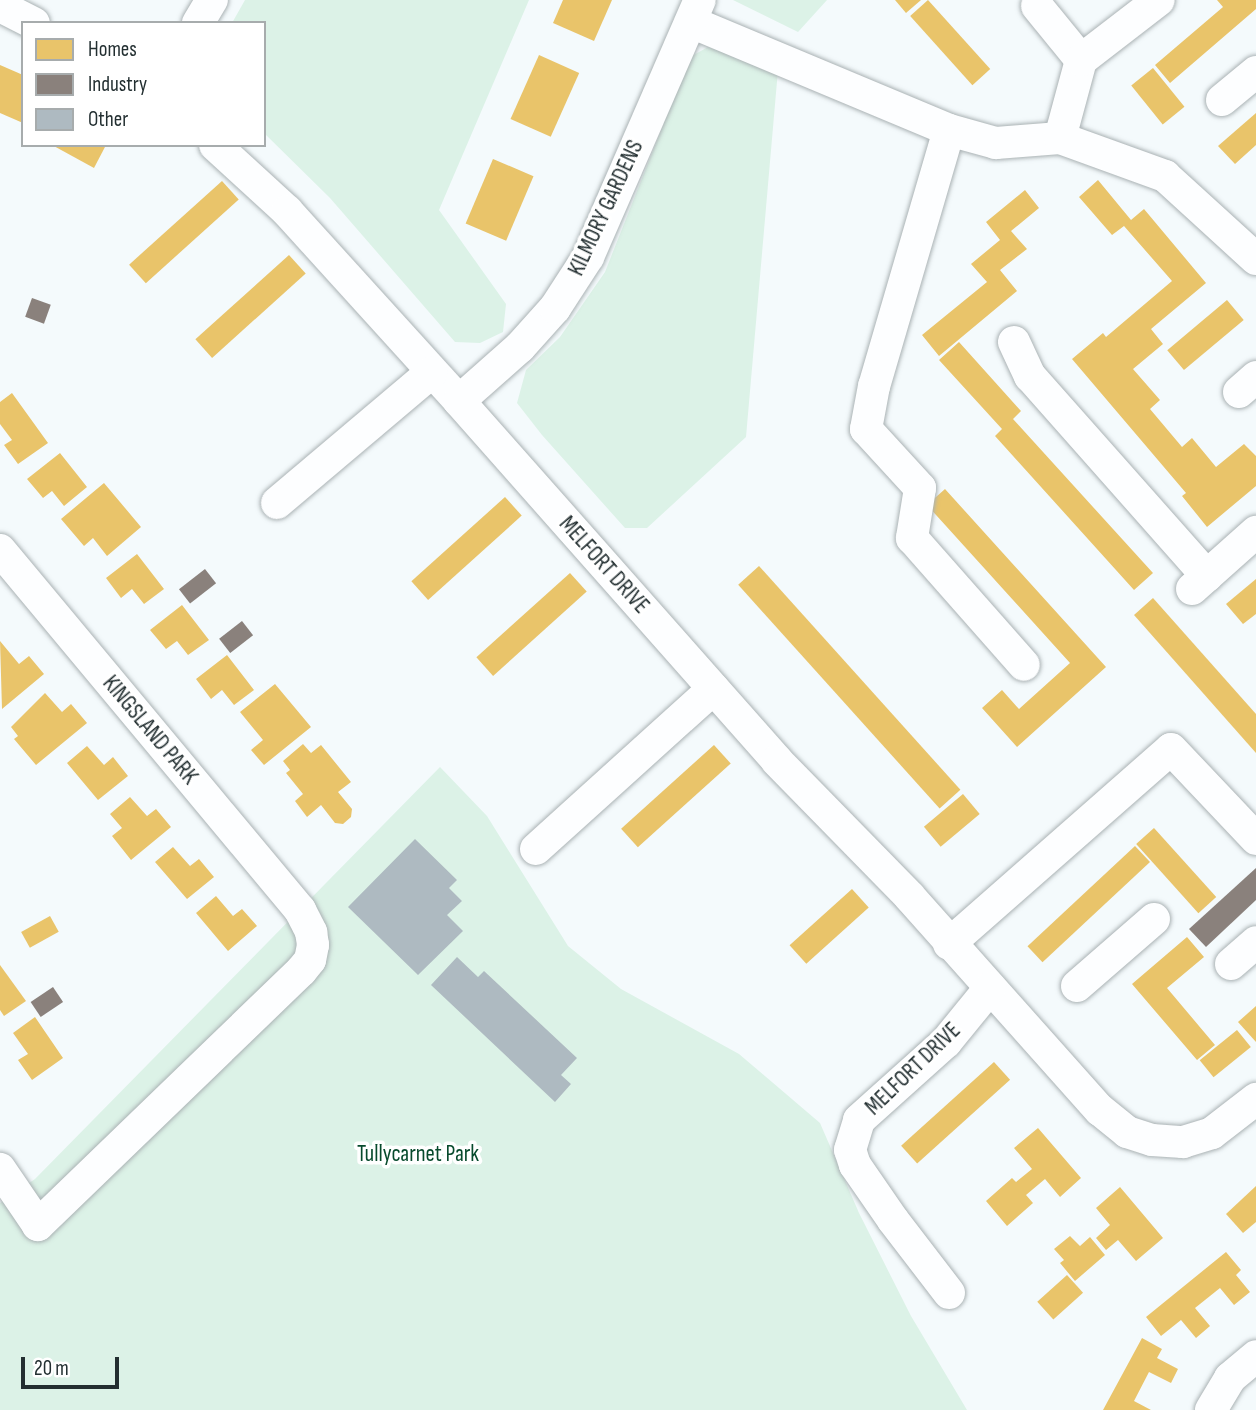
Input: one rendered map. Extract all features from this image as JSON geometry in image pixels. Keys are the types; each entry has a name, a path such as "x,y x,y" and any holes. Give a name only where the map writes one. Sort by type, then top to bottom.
{"street":[{"path":"199,21 212,0"},
{"path":"1060,138 1081,60 1159,0"},
{"path":"0,6 30,21"},
{"path":"1037,6 1081,60"},
{"name":"KILMORY GARDENS","path":"459,401 520,347 546,318 588,257 696,11 949,130 996,143 1060,138 1165,176 1256,259"},
{"path":"1222,100 1256,72"},
{"path":"949,130 874,386 866,429 920,488 912,538 1024,665"},
{"name":"MELFORT DRIVE","path":"217,147 287,211 459,401 776,761 909,896 1100,1110 1127,1132 1152,1140 1183,1142 1212,1133 1256,1099"},
{"path":"1014,342 1030,376 1199,582 1256,532"},
{"path":"277,503 431,373"},
{"name":"KINGSLAND PARK","path":"0,550 300,910 311,932 313,945 310,960 301,971 38,1225 7,1180"},
{"path":"536,849 713,689"},
{"path":"950,944 1171,749 1256,839"},
{"path":"1077,986 1154,919"},
{"path":"1231,964 1256,942"},
{"name":"MELFORT DRIVE","path":"949,1293 855,1166 850,1150 859,1120 946,1042 990,988"},
{"path":"1211,1410 1230,1378 1256,1356"}],"green space":[{"path":"245,0 529,0 439,210 506,304 503,332 480,343 455,342 330,198 266,135 266,21 233,21"},
{"path":"733,0 827,0 798,32"},
{"path":"708,47 778,70 746,437 647,528 625,528 517,403 526,370 560,337 605,272 690,57"},
{"name":"Tullycarnet Park","path":"440,767 487,816 568,946 621,989 739,1054 820,1123 859,1213 911,1316 967,1410 0,1410 0,1203 35,1179"}],"building: Homes":[{"path":"563,0 612,0 594,41 553,23"},
{"path":"895,0 921,0 906,13"},
{"path":"928,0 990,69 972,85 910,16"},
{"path":"1217,0 1256,0 1256,9 1170,83 1155,65 1223,7"},
{"path":"539,55 579,73 551,137 511,119"},
{"path":"0,65 21,74 21,122 0,113"},
{"path":"1153,68 1184,107 1163,124 1131,86"},
{"path":"1256,113 1256,145 1235,164 1218,146"},
{"path":"56,147 105,147 94,168"},
{"path":"493,159 534,176 506,241 466,223"},
{"path":"1098,180 1131,220 1144,209 1206,283 1151,329 1163,344 1133,369 1160,400 1150,409 1182,447 1192,438 1216,467 1244,444 1256,456 1256,486 1207,527 1182,496 1186,493 1072,359 1103,333 1106,337 1172,281 1124,226 1112,235 1079,197"},
{"path":"222,181 239,200 146,283 129,265"},
{"path":"1025,190 1039,208 1011,231 1027,249 1000,270 1017,291 939,356 922,335 987,282 971,264 1000,240 986,222"},
{"path":"289,255 306,274 212,358 195,339"},
{"path":"1227,300 1244,320 1184,370 1167,350"},
{"path":"959,342 1021,411 1013,419 1153,573 1134,590 995,436 1002,429 939,360"},
{"path":"12,393 48,443 18,464 4,445 12,440 0,424 0,402"},
{"path":"60,453 87,487 64,506 52,491 43,498 27,479"},
{"path":"104,483 141,527 107,556 93,538 84,546 61,519"},
{"path":"945,489 1106,667 1017,747 982,708 1002,690 1019,709 1070,663 927,505"},
{"path":"505,497 522,516 428,600 411,581"},
{"path":"137,554 164,589 144,604 132,589 121,598 106,578"},
{"path":"759,566 960,790 940,808 738,585"},
{"path":"570,573 587,592 493,676 476,657"},
{"path":"1256,579 1256,614 1243,624 1226,604"},
{"path":"1153,598 1256,714 1256,753 1134,615"},
{"path":"182,605 209,640 188,655 177,641 166,649 150,630"},
{"path":"0,641 19,664 29,656 44,674 2,709"},
{"path":"227,655 254,690 234,705 222,690 211,699 196,679"},
{"path":"275,684 311,727 264,765 251,750 263,740 240,712"},
{"path":"45,693 62,712 71,704 87,723 36,765 14,739 18,736 11,727"},
{"path":"303,744 311,753 321,745 351,782 338,792 352,809 351,817 343,824 335,823 321,805 307,817 295,801 303,794 286,773 290,770 283,761"},
{"path":"714,745 731,764 638,847 621,829"},
{"path":"87,746 104,765 113,757 128,776 98,800 67,763"},
{"path":"963,794 980,814 941,847 924,827"},
{"path":"130,797 147,816 156,809 171,827 131,860 112,836 122,828 110,814"},
{"path":"1154,828 1216,897 1198,913 1136,844"},
{"path":"1135,846 1150,862 1042,962 1027,946"},
{"path":"173,847 190,866 199,859 214,877 187,899 155,862"},
{"path":"852,889 869,908 806,964 790,945"},
{"path":"216,896 233,916 242,909 257,926 228,951 196,913"},
{"path":"50,916 59,932 30,948 21,932"},
{"path":"1187,937 1204,957 1167,988 1215,1045 1197,1060 1132,984"},
{"path":"0,965 26,1001 4,1016 0,1010"},
{"path":"1256,1006 1256,1042 1238,1022"},
{"path":"35,1017 63,1058 32,1080 18,1060 28,1054 13,1033"},
{"path":"1237,1030 1251,1047 1214,1077 1200,1060"},
{"path":"994,1062 1010,1080 917,1163 901,1146"},
{"path":"1038,1128 1081,1178 1060,1197 1045,1179 1026,1195 1033,1203 1007,1226 986,1201 1012,1178 1016,1182 1032,1169 1014,1148"},
{"path":"1256,1186 1256,1222 1243,1233 1226,1214"},
{"path":"1120,1187 1163,1238 1136,1261 1118,1240 1106,1250 1096,1238 1110,1225 1096,1208"},
{"path":"1070,1236 1080,1246 1090,1237 1105,1255 1075,1281 1060,1263 1064,1260 1054,1249"},
{"path":"1226,1252 1241,1270 1236,1275 1250,1292 1234,1305 1220,1288 1195,1308 1210,1326 1196,1338 1181,1320 1161,1336 1146,1317"},
{"path":"1067,1275 1083,1293 1053,1320 1037,1302"},
{"path":"1142,1338 1162,1349 1157,1358 1178,1369 1171,1383 1149,1372 1134,1401 1151,1410 1103,1410"}],"building: Industry":[{"path":"32,298 51,305 44,324 25,317"},
{"path":"205,569 216,583 190,604 179,589"},
{"path":"242,621 253,635 230,653 219,639"},
{"path":"1256,868 1256,900 1206,947 1189,929"},
{"path":"53,987 63,1002 41,1017 31,1002"}],"building: Other":[{"path":"415,839 457,880 449,888 462,901 447,915 463,931 418,975 348,907"},
{"path":"457,957 478,977 484,971 577,1058 561,1075 571,1084 555,1102 431,985"}]}
